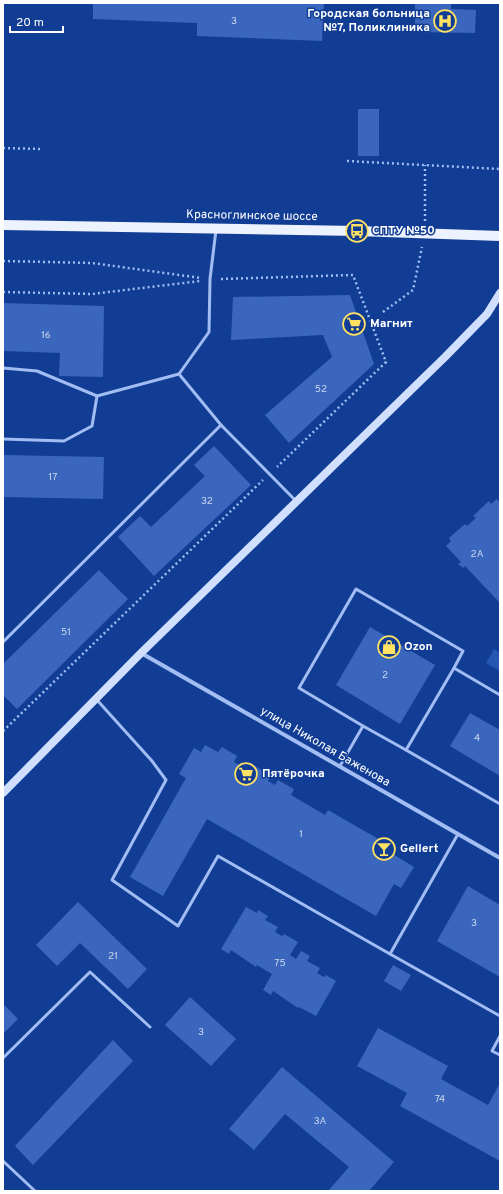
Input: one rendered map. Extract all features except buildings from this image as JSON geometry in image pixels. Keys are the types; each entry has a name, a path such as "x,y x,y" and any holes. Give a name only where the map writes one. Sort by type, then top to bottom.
{"main road":[{"name":"Красноглинское шоссе","path":"3,225 216,228 500,236"}],"street":[{"path":"3,793 141,653 477,325 487,314 500,293"},
{"name":"улица Николая Баженова","path":"141,653 500,858"}],"lane":[{"path":"3,368 37,371 98,396 179,374 209,332 210,279 216,228"},
{"path":"179,374 221,425 297,502"},
{"path":"3,439 64,441 92,426 98,396"},
{"path":"3,642 221,425"},
{"path":"406,750 463,651 356,589 299,688 363,726 500,804"},
{"path":"454,668 500,695"},
{"path":"95,699 152,761 166,780 112,880 178,926 218,856 500,1016"},
{"path":"340,766 363,726"},
{"path":"390,954 458,834"},
{"path":"3,1058 90,972 150,1027"},
{"path":"500,1036 492,1051 500,1055"},
{"path":"3,1161 35,1191"}],"path":[{"path":"3,148 42,149"},
{"path":"346,161 500,169"},
{"path":"3,262 92,263 210,279"}],"shaded area":[{"path":"494,649 500,653 500,671 486,663"}],"place":[{"name":"Городская больница №7, Поликлиника","path":"445,21"},
{"name":"СПТУ №50","path":"357,231"},
{"name":"Магнит","path":"354,324"},
{"name":"Ozon","path":"389,647"},
{"name":"Пятёрочка","path":"246,774"},
{"name":"Gellert","path":"384,849"}]}
